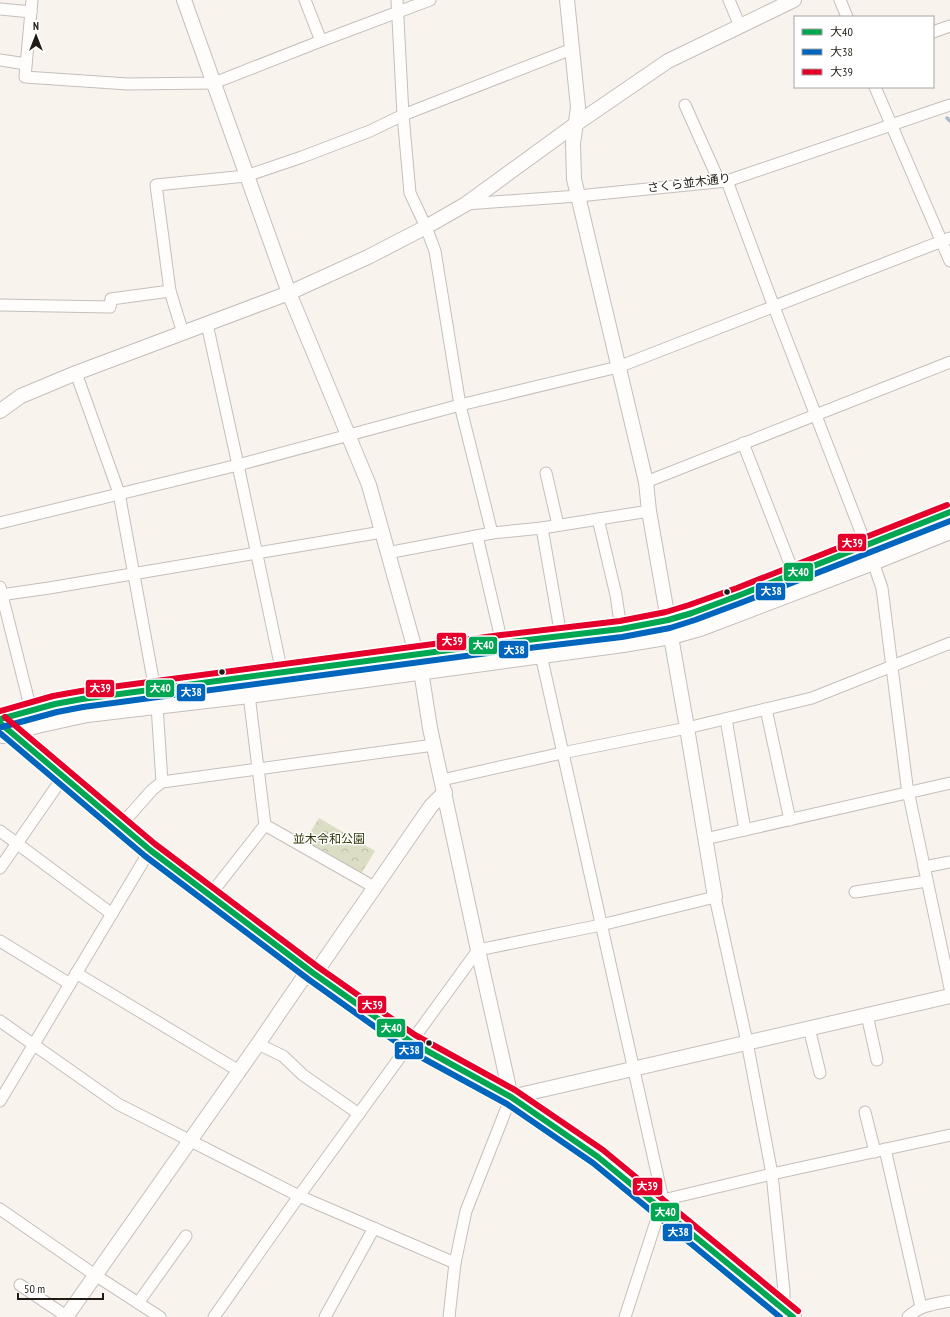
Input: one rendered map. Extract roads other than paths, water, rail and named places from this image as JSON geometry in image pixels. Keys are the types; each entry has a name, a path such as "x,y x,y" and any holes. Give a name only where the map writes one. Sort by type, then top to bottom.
{"main road":[{"path":"4,731 87,714 249,695 541,655 669,628 692,613 950,512"},
{"path":"0,719 31,710 82,699 502,643 621,629 700,628 950,531"},
{"path":"4,731 63,777 150,850 313,973 411,1042 511,1097 598,1157 662,1204 787,1312"}],"street":[{"path":"32,0 25,76 128,84 214,84 321,41 430,0"},
{"path":"184,0 289,293 369,485 421,671 434,745 511,1097 466,1211 455,1263 449,1317"},
{"path":"304,0 321,41"},
{"path":"397,0 403,115 410,193 426,227 435,251 460,405 492,533"},
{"path":"567,0 578,107 573,144 574,179 646,482 649,511 715,897 747,1042 772,1174 784,1299 787,1312"},
{"path":"729,0 740,26"},
{"path":"0,411 21,396 76,373 289,293 368,257 426,227 466,204 576,124 668,61 794,0"},
{"path":"840,0 847,16"},
{"path":"0,9 31,12"},
{"path":"934,32 950,26"},
{"path":"183,332 170,291 156,185 246,176 309,155 370,131 403,115 572,49"},
{"path":"0,60 26,64"},
{"path":"875,88 946,240 950,261"},
{"path":"685,105 723,181 774,307 866,545"},
{"name":"さくら並木通り","path":"466,204 578,196 723,181 950,105"},
{"path":"0,523 238,465 460,405 618,367 946,240"},
{"path":"0,305 110,307 111,299 170,291"},
{"path":"207,324 282,673"},
{"path":"646,482 950,362"},
{"path":"76,373 119,493 155,690"},
{"path":"743,443 794,574"},
{"path":"546,473 558,525"},
{"path":"388,553 492,533 542,528 649,511"},
{"path":"598,519 616,595 621,629"},
{"path":"542,528 562,636"},
{"path":"31,710 0,592 133,574 382,532"},
{"path":"477,536 502,643"},
{"path":"873,562 882,588 908,793 950,988"},
{"path":"20,1285 66,1317 302,980 313,973 321,964 431,806 443,786 562,753 687,728 812,698 950,643"},
{"path":"541,655 600,925 634,1068 662,1204 625,1317"},
{"path":"210,895 265,825 249,695"},
{"path":"157,706 162,782"},
{"path":"766,709 790,820"},
{"path":"726,718 745,830"},
{"path":"121,825 152,790 162,782 434,745"},
{"path":"0,868 63,777"},
{"path":"705,840 950,783"},
{"path":"265,825 374,887"},
{"path":"0,831 112,914"},
{"path":"0,1102 33,1044 150,850"},
{"path":"924,867 950,862"},
{"path":"855,892 927,881"},
{"path":"214,1317 299,1196 478,950 600,925 715,897"},
{"path":"0,940 70,984"},
{"path":"76,973 239,1071"},
{"path":"511,1097 950,996"},
{"path":"867,1015 877,1060"},
{"path":"0,1021 118,1104 299,1196 455,1263"},
{"path":"809,1028 820,1073"},
{"path":"258,1044 283,1056 303,1075 359,1114"},
{"path":"865,1112 880,1150 921,1307"},
{"path":"662,1204 772,1174 950,1135"},
{"path":"0,1209 95,1275 160,1317"},
{"path":"326,1317 374,1228"},
{"path":"138,1303 186,1236"},
{"path":"908,1317 921,1307 950,1301"}],"waterway":[{"path":"947,118 950,121"}],"park label":[{"name":"並木令和公園","path":"329,839"}]}
